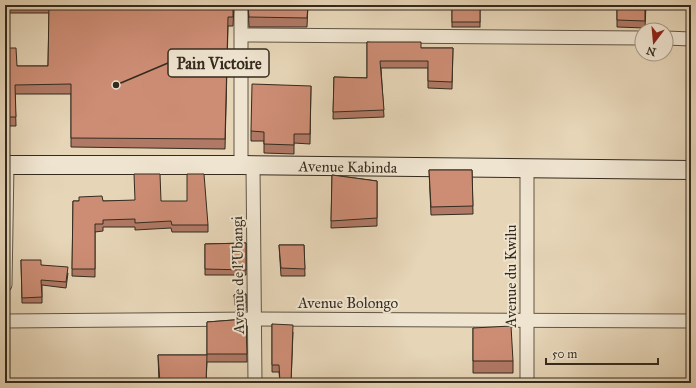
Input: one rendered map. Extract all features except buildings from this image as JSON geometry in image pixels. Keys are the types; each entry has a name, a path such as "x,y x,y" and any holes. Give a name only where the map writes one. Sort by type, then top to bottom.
{"street":[{"name":"Avenue de l'Ubangi","path":"241,5 254,319 255,383"},
{"path":"242,35 634,38"},
{"path":"674,38 691,39"},
{"path":"5,285 6,165"},
{"name":"Avenue Kabinda","path":"6,165 691,170"},
{"name":"Avenue du Kwilu","path":"527,169 527,383"},
{"name":"Avenue Bolongo","path":"5,320 254,319 691,321"}],"place":[{"name":"Pain Victoire","path":"116,85"}]}
